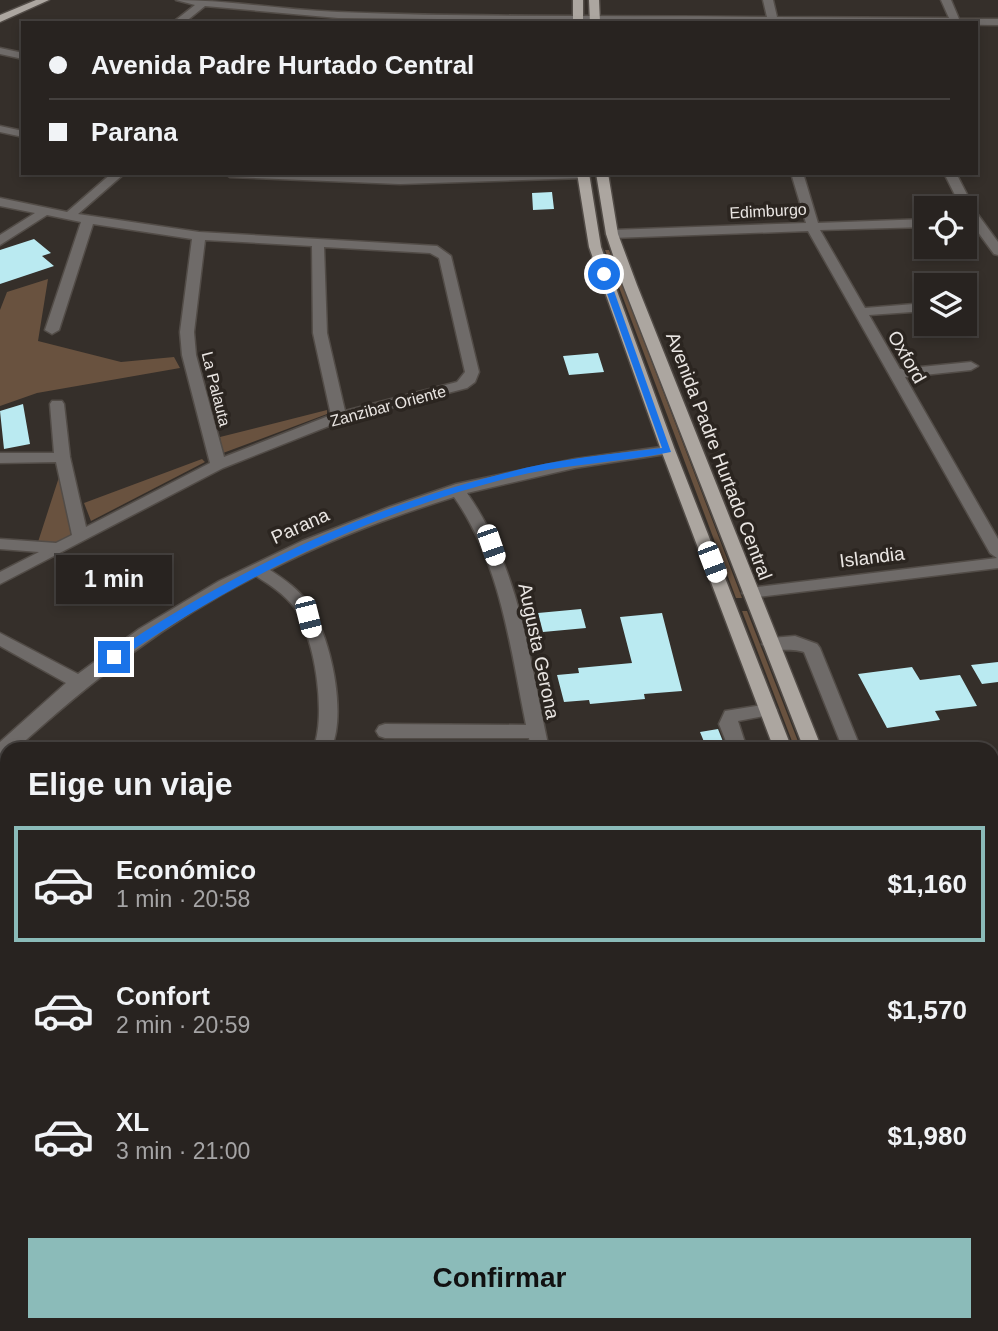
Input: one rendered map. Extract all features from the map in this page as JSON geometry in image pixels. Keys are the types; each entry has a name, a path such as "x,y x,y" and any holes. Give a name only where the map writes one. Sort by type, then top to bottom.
{"main road":[{"path":"0,19 44,0"},
{"path":"578,0 578,20"},
{"path":"594,0 595,21"},
{"path":"583,175 595,247 668,450 780,742"},
{"name":"Avenida Padre Hurtado Central","path":"602,175 612,234 810,742"}],"street":[{"path":"181,0 298,18 595,21"},
{"path":"298,18 305,0"},
{"path":"434,20 439,0"},
{"path":"768,0 773,21"},
{"path":"946,0 956,21"},
{"path":"180,21 205,2"},
{"path":"978,22 998,22"},
{"path":"0,51 21,56"},
{"path":"0,129 21,134"},
{"path":"68,217 117,175"},
{"path":"316,175 522,175"},
{"name":"Oxford","path":"798,175 812,225 998,553"},
{"path":"951,175 978,224 998,251"},
{"name":"Zanzibar Oriente","path":"0,202 68,217 199,236 318,245 420,246 445,256 472,372 470,379 462,385 446,391 339,417 218,465 0,579"},
{"path":"0,242 44,212"},
{"path":"52,330 88,220"},
{"name":"Edimburgo","path":"612,234 914,223"},
{"path":"978,224 998,225"},
{"name":"La Palauta","path":"199,236 187,332 189,355 218,465"},
{"path":"318,245 320,333 339,417"},
{"path":"860,312 914,308"},
{"path":"895,374 971,366"},
{"path":"57,404 62,457 80,535"},
{"name":"Parana","path":"13,742 80,683 167,621 257,569 336,532 456,489 552,466 668,450"},
{"path":"0,458 62,457"},
{"name":"Augusta Gerona","path":"456,489 480,523 505,586 537,741"},
{"path":"0,544 57,548"},
{"name":"Islandia","path":"750,593 998,563"},
{"path":"257,569 291,592 308,617 331,710 328,742"},
{"path":"0,639 80,683"},
{"path":"771,644 795,642 811,648 850,742"},
{"path":"735,742 728,724 731,716 768,710"},
{"path":"385,731 537,741"}],"shaded area":[{"path":"605,250 609,250 742,598 736,598"},
{"path":"48,279 38,341 121,362 174,357 180,368 37,393 0,406 0,310 7,292"},
{"path":"327,410 327,414 223,453 220,437"},
{"path":"202,459 205,462 91,521 84,503"},
{"path":"60,474 71,536 57,542 38,542"},
{"path":"742,611 747,611 798,742 792,742"}],"building":[{"path":"552,192 554,209 533,210 532,193"},
{"path":"34,239 51,253 42,256 54,266 0,284 0,250"},
{"path":"598,353 604,372 569,375 563,356"},
{"path":"23,404 30,444 4,449 0,411"},
{"path":"581,609 586,628 543,632 538,613"},
{"path":"662,613 682,691 644,694 645,699 590,704 589,700 564,702 557,675 579,673 578,668 632,663 620,617"},
{"path":"998,662 998,682 982,684 971,665"},
{"path":"912,667 920,680 960,675 977,706 935,711 940,720 887,728 858,674"},
{"path":"718,729 723,742 704,742 700,732"}],"route":[{"path":"114,657 221,588 296,549 376,516 507,475 598,458 668,450 604,274"}]}
